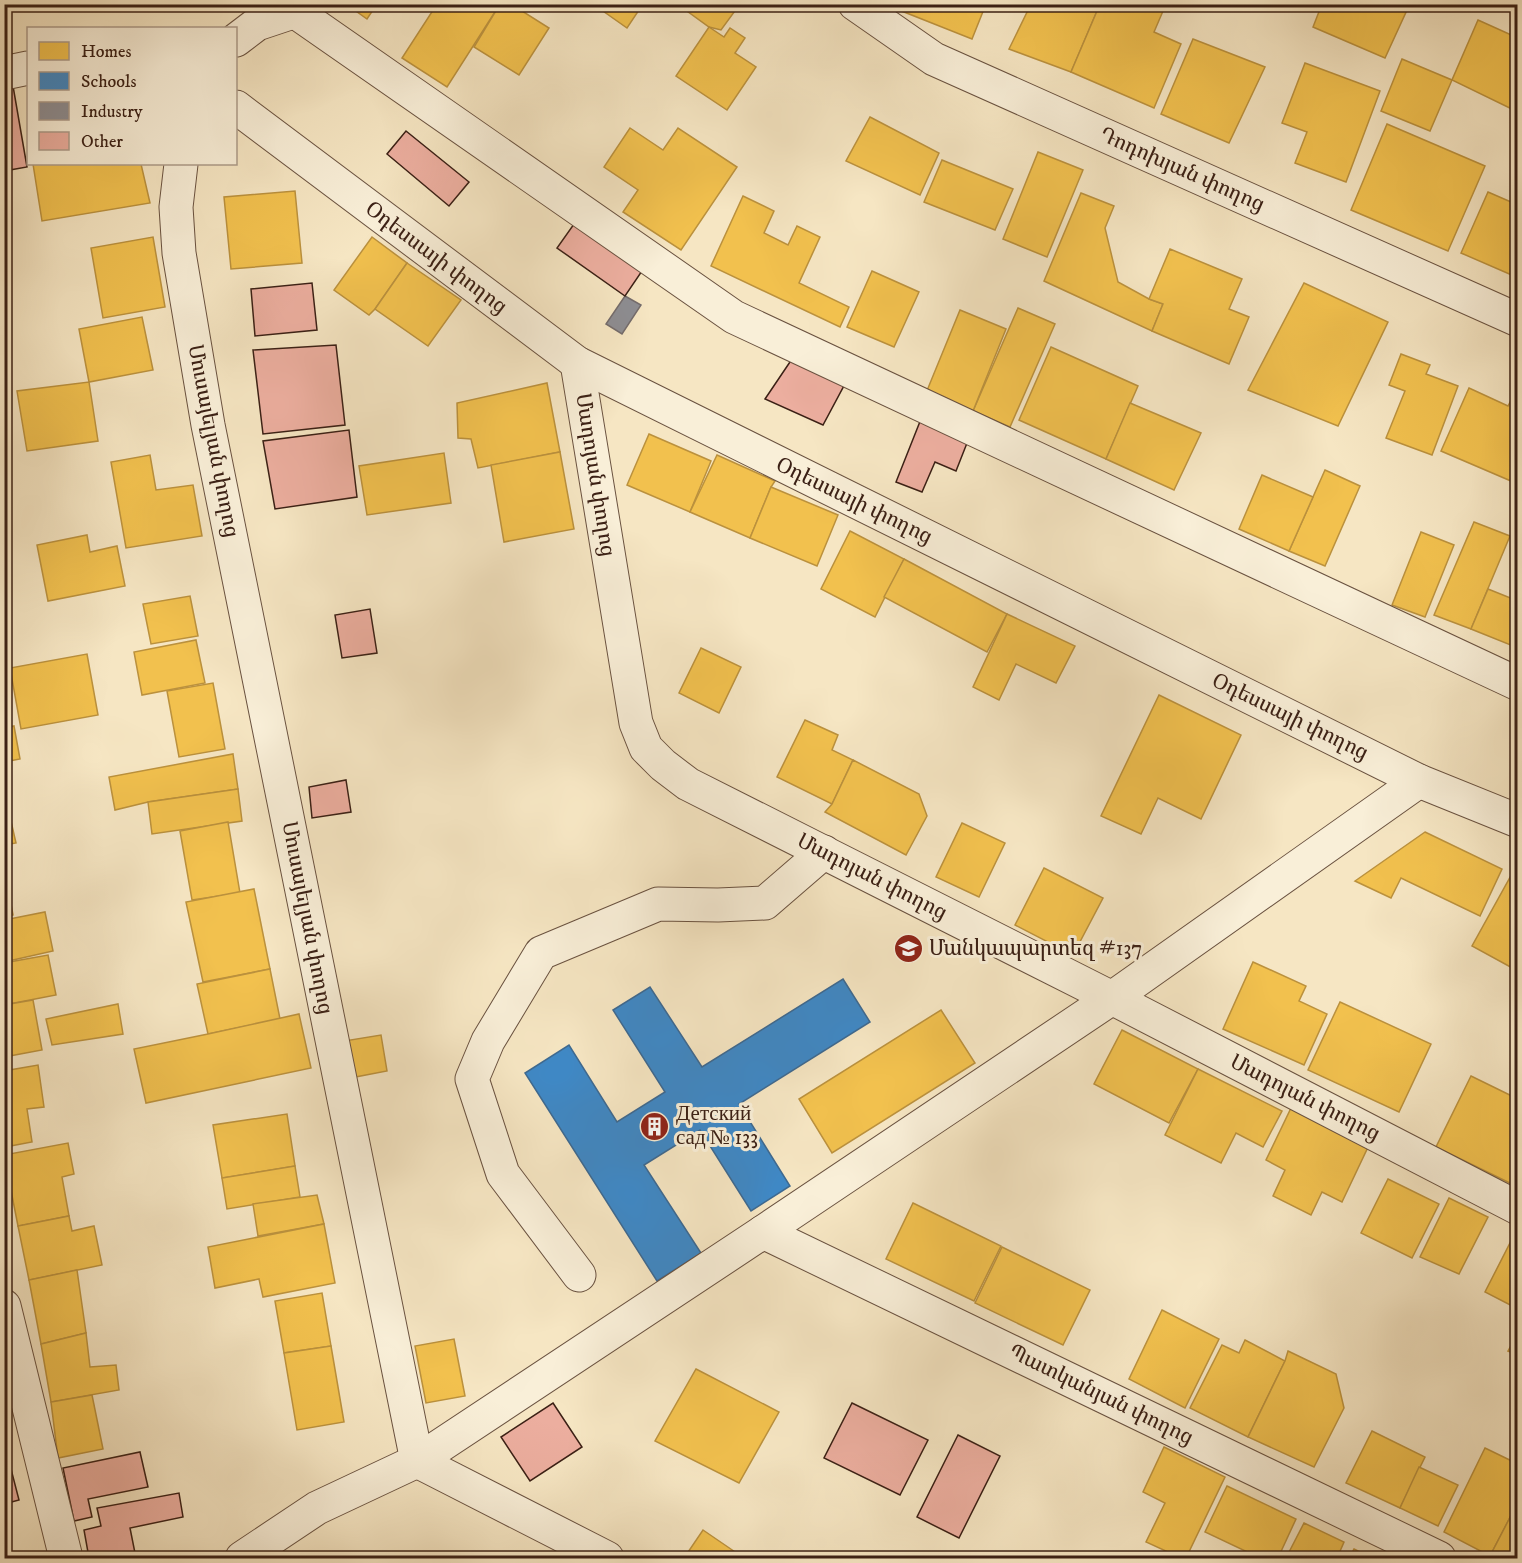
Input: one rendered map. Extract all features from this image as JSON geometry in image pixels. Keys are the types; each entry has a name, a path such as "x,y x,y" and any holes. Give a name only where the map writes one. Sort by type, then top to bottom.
{"street":[{"name":"Դոդոխյան փողոց","path":"855,4 934,59 1518,320"},
{"path":"237,39 257,24 288,8 734,317 1518,684"},
{"path":"4,73 27,68"},
{"name":"Օդեսսայի փողոց","path":"237,108 577,363 1419,781 1518,820"},
{"name":"Մուսայելյան փողոց","path":"181,165 176,207 179,253 208,425 417,1461"},
{"name":"Մադոյան փողոց","path":"577,363 636,723 646,748 663,765 688,784 1112,998 1518,1208"},
{"path":"242,1558 317,1508 417,1461 1112,998 1419,781"},
{"path":"579,1275 503,1174 472,1078 488,1041 541,953 658,904 765,903 824,852"},
{"name":"Պատկանյան փողոց","path":"763,1232 1438,1558"},
{"path":"4,1306 66,1558"},
{"path":"417,1461 607,1558"}],"building: Homes":[{"path":"346,4 377,4 367,19"},
{"path":"437,4 500,4 447,87 402,58"},
{"path":"500,4 511,4 549,28 519,75 474,47"},
{"path":"593,4 643,4 627,28"},
{"path":"681,4 740,4 721,30 709,27 680,6"},
{"path":"896,4 986,4 972,39 894,8"},
{"path":"1031,4 1100,4 1071,72 1009,49"},
{"path":"1100,4 1166,4 1154,32 1181,44 1154,108 1071,72"},
{"path":"1322,4 1395,4 1407,10 1385,58 1313,27"},
{"path":"1478,20 1518,38 1518,112 1452,80"},
{"path":"709,27 724,37 730,28 745,38 735,53 756,67 727,110 676,76"},
{"path":"1193,39 1265,67 1229,143 1161,114"},
{"path":"1402,59 1452,80 1430,131 1381,111"},
{"path":"1305,63 1380,91 1346,182 1295,163 1307,132 1282,123"},
{"path":"870,117 939,153 920,195 846,161"},
{"path":"1387,124 1485,166 1448,251 1351,210"},
{"path":"630,128 663,150 678,128 737,167 681,250 623,212 638,190 604,167"},
{"path":"1038,152 1083,170 1047,257 1003,239"},
{"path":"942,160 1013,189 995,230 924,202"},
{"path":"33,165 141,165 150,203 42,221"},
{"path":"295,191 302,263 231,269 224,197"},
{"path":"1488,192 1518,205 1518,269 1514,276 1461,253"},
{"path":"1081,193 1114,206 1105,228 1118,282 1163,304 1152,331 1044,281"},
{"path":"743,196 774,211 764,233 788,245 797,226 820,237 799,283 849,307 840,327 711,266"},
{"path":"153,237 165,307 103,318 91,248"},
{"path":"372,237 407,263 369,315 334,290"},
{"path":"1170,249 1242,279 1229,309 1249,317 1229,364 1152,331 1163,304 1149,299"},
{"path":"407,263 461,300 428,346 375,309"},
{"path":"872,271 919,292 894,347 847,327"},
{"path":"1304,283 1388,322 1338,426 1248,390"},
{"path":"1018,308 1055,324 1010,427 973,411"},
{"path":"960,310 1006,329 973,411 926,393"},
{"path":"142,317 153,370 89,382 79,329"},
{"path":"1051,347 1138,386 1106,459 1019,420"},
{"path":"1401,354 1430,365 1426,374 1458,386 1432,455 1386,438 1405,391 1389,385"},
{"path":"89,382 98,441 27,451 17,391"},
{"path":"547,383 560,452 478,468 471,439 458,438 457,403"},
{"path":"1469,388 1508,406 1515,393 1518,394 1518,484 1441,451"},
{"path":"1130,403 1201,433 1174,490 1106,459"},
{"path":"649,434 711,461 690,512 627,485"},
{"path":"560,452 574,529 504,542 491,465"},
{"path":"444,453 451,503 367,515 359,466"},
{"path":"150,455 156,490 193,485 202,536 126,548 111,462"},
{"path":"717,455 775,481 750,538 690,512"},
{"path":"1325,470 1360,486 1325,566 1289,551"},
{"path":"1262,475 1313,497 1289,551 1239,529"},
{"path":"771,487 838,515 817,566 750,538"},
{"path":"1474,522 1510,536 1471,629 1434,615"},
{"path":"850,531 904,559 875,617 821,589"},
{"path":"1421,532 1454,545 1425,617 1392,605"},
{"path":"87,535 90,552 117,546 125,586 48,601 37,545"},
{"path":"904,559 1007,614 987,652 884,597"},
{"path":"1488,589 1518,601 1518,648 1471,629"},
{"path":"190,596 198,636 151,644 143,604"},
{"path":"1007,614 1075,646 1056,683 1016,664 999,700 973,687"},
{"path":"196,640 205,683 142,695 134,652"},
{"path":"701,648 741,667 719,713 679,693"},
{"path":"87,654 98,715 21,729 10,668"},
{"path":"213,683 225,749 179,757 167,691"},
{"path":"1159,695 1241,735 1201,819 1158,798 1141,834 1101,816"},
{"path":"805,720 838,735 832,750 853,760 832,804 777,777"},
{"path":"14,726 20,759 4,762 4,728"},
{"path":"233,754 238,789 148,802 115,810 109,777"},
{"path":"853,760 919,794 927,816 906,855 825,812 832,804"},
{"path":"238,789 242,821 152,834 148,802"},
{"path":"4,791 16,843 4,845"},
{"path":"228,822 240,893 192,900 180,831"},
{"path":"962,823 1005,843 979,897 936,877"},
{"path":"1425,832 1502,869 1480,916 1401,878 1391,898 1355,881"},
{"path":"1518,863 1518,968 1516,970 1472,946"},
{"path":"4,866 13,915 4,917"},
{"path":"1044,868 1103,898 1073,955 1015,925"},
{"path":"254,889 270,969 203,982 186,902"},
{"path":"45,912 53,951 4,962 4,920"},
{"path":"48,955 56,995 4,1005 4,963"},
{"path":"1253,962 1306,986 1299,1001 1327,1014 1304,1065 1223,1029"},
{"path":"270,969 280,1019 208,1034 197,984"},
{"path":"33,1000 42,1050 4,1057 4,1005"},
{"path":"1340,1002 1431,1044 1399,1112 1308,1070"},
{"path":"118,1004 123,1034 52,1045 46,1019"},
{"path":"941,1010 975,1063 832,1153 799,1099"},
{"path":"299,1014 311,1068 146,1103 134,1049"},
{"path":"1122,1030 1198,1069 1169,1123 1094,1084"},
{"path":"381,1035 387,1071 350,1078 344,1041"},
{"path":"38,1065 44,1107 27,1109 32,1142 5,1147 4,1071"},
{"path":"1198,1069 1282,1111 1263,1147 1236,1133 1221,1163 1165,1135"},
{"path":"1471,1076 1518,1099 1518,1187 1436,1147"},
{"path":"1291,1108 1369,1145 1342,1202 1322,1192 1311,1215 1273,1196 1285,1170 1266,1160"},
{"path":"287,1114 295,1166 222,1178 213,1125"},
{"path":"68,1143 74,1174 62,1177 69,1216 18,1226 4,1155"},
{"path":"295,1166 300,1197 227,1209 222,1178"},
{"path":"1388,1179 1439,1204 1412,1258 1361,1233"},
{"path":"317,1195 324,1224 258,1236 253,1204"},
{"path":"1449,1198 1488,1217 1459,1274 1420,1257"},
{"path":"913,1203 1001,1246 974,1301 886,1259"},
{"path":"69,1216 72,1231 94,1226 102,1265 29,1280 18,1226"},
{"path":"324,1224 335,1283 263,1297 259,1279 215,1288 208,1247"},
{"path":"1512,1239 1518,1242 1518,1309 1485,1292"},
{"path":"1002,1247 1090,1290 1063,1345 975,1303"},
{"path":"77,1270 86,1333 41,1344 29,1280"},
{"path":"322,1293 331,1346 284,1353 275,1301"},
{"path":"1162,1310 1219,1339 1185,1408 1129,1379"},
{"path":"86,1333 90,1367 116,1365 119,1390 51,1402 41,1344"},
{"path":"1518,1333 1518,1355 1508,1351"},
{"path":"454,1339 465,1396 426,1403 415,1346"},
{"path":"1245,1340 1285,1361 1248,1437 1190,1408 1222,1345 1239,1353"},
{"path":"331,1346 344,1422 297,1430 284,1353"},
{"path":"1288,1351 1336,1374 1344,1408 1314,1467 1248,1437"},
{"path":"696,1369 779,1412 739,1483 655,1441"},
{"path":"92,1395 103,1449 58,1458 51,1402"},
{"path":"1372,1431 1425,1457 1400,1508 1346,1483"},
{"path":"1164,1447 1225,1477 1186,1558 1181,1558 1146,1542 1165,1503 1143,1492"},
{"path":"1485,1448 1518,1464 1518,1502 1490,1556 1444,1532"},
{"path":"1419,1467 1458,1485 1438,1526 1400,1508"},
{"path":"1227,1486 1296,1519 1278,1558 1260,1558 1205,1532"},
{"path":"1518,1502 1518,1558 1494,1558 1490,1556"},
{"path":"1304,1523 1344,1542 1337,1558 1286,1558"},
{"path":"703,1530 741,1556 739,1558 684,1558"},
{"path":"1354,1549 1372,1558 1349,1558"}],"building: Schools":[{"name":"Детский сад № 133","path":"843,979 870,1022 739,1104 790,1186 751,1211 700,1130 644,1165 701,1253 657,1281 525,1073 569,1045 617,1122 665,1092 613,1010 650,987 702,1067"}],"building: Industry":[{"path":"625,296 641,305 622,334 606,324"}],"building: Other":[{"path":"13,86 27,167 4,171 4,88"},
{"path":"406,131 469,182 449,206 387,154"},
{"path":"574,224 642,271 625,296 557,248"},
{"path":"312,283 317,330 255,336 251,289"},
{"path":"336,345 345,425 263,434 253,350"},
{"path":"794,356 847,380 823,425 765,399"},
{"path":"921,419 969,438 956,471 935,462 922,492 896,482"},
{"path":"349,430 357,497 275,509 263,441"},
{"path":"370,609 377,653 342,658 335,615"},
{"path":"346,780 351,812 312,818 309,787"},
{"path":"553,1403 582,1447 530,1481 501,1437"},
{"path":"852,1403 928,1440 900,1495 824,1458"},
{"path":"958,1435 1000,1456 959,1538 917,1517"},
{"path":"4,1442 19,1500 4,1504"},
{"path":"140,1452 148,1487 88,1499 92,1517 74,1521 63,1468"},
{"path":"179,1493 183,1517 130,1528 136,1558 89,1558 84,1530 101,1526 97,1508"}],"place":[{"name":"Մանկապարտեզ #137","path":"908,949"},
{"name":"Детский сад № 133","path":"655,1126"}]}
